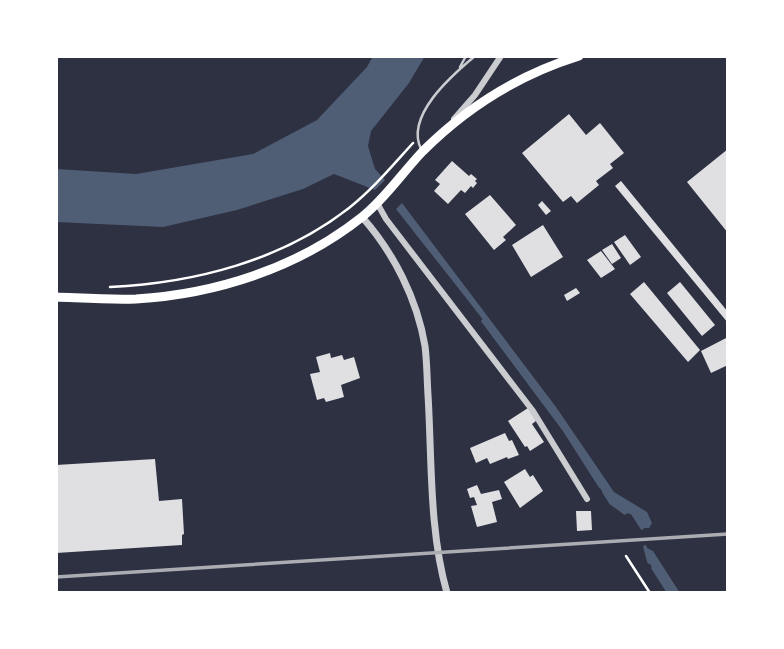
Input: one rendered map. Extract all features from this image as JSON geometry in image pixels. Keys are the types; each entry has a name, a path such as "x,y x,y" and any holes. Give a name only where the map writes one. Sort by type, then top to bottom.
{"main road":[{"path":"56,297 135,299 201,289 268,272 318,247 362,217 422,152 491,94 544,67 579,56"}],"street":[{"path":"441,134 475,94 501,56"},
{"path":"377,203 386,219 533,411 587,499"},
{"path":"362,217 380,237 393,259 414,305 425,347 436,535 440,569 447,593"}],"lane":[{"path":"422,152 416,139 422,113 458,70 466,56"},
{"path":"458,70 475,56"}],"path":[{"path":"99,288 177,281 241,264 312,232 349,208 386,173"},
{"path":"626,556 650,593"}],"water":[{"path":"373,56 425,56 409,83 371,131 368,146 375,169 385,180 375,190 334,174 303,189 237,210 163,227 56,222 56,169 136,174 253,154 317,120 367,67"},
{"path":"402,203 556,407 614,492 647,512 652,523 649,528 642,528 634,515 617,507 603,492 538,393 396,209"},
{"path":"645,547 653,551 680,593 669,593 646,558"}],"building":[{"path":"569,114 586,135 600,123 624,153 610,164 613,168 596,181 599,185 577,203 571,196 563,202 522,153"},
{"path":"728,149 728,233 687,182"},
{"path":"452,161 469,176 471,174 477,179 477,183 465,193 461,190 448,204 434,191 440,184 435,180"},
{"path":"621,181 728,312 728,323 615,186"},
{"path":"490,195 516,225 503,237 506,240 494,250 465,214"},
{"path":"542,201 551,211 546,215 538,205"},
{"path":"543,225 563,257 531,277 512,245"},
{"path":"625,235 641,257 630,265 614,242"},
{"path":"612,244 621,258 612,264 602,250"},
{"path":"601,251 615,269 601,278 587,260"},
{"path":"644,282 700,350 688,362 630,294"},
{"path":"680,282 715,325 702,336 667,293"},
{"path":"576,288 580,293 567,301 564,295"},
{"path":"728,337 728,365 711,373 701,351"},
{"path":"330,353 331,358 342,355 344,360 354,357 360,378 341,385 344,397 326,402 324,398 317,400 310,374 320,372 316,357"},
{"path":"528,408 536,421 532,424 544,442 530,451 508,421"},
{"path":"505,433 509,441 512,440 519,455 490,464 487,458 476,463 470,448"},
{"path":"155,459 159,501 182,499 182,545 56,553 56,465"},
{"path":"525,469 530,477 533,475 543,491 520,508 504,482"},
{"path":"477,485 481,494 499,490 502,499 492,502 497,522 477,527 471,506 477,505 474,497 470,498 467,489"},
{"path":"576,511 591,511 592,530 577,531"}],"waterway":[{"path":"483,321 565,431 600,486"},
{"path":"604,492 611,503 625,513"},
{"path":"633,514 642,528"},
{"path":"645,547 649,562"},
{"path":"653,568 669,593"}],"railway":[{"path":"56,577 728,534"}]}
